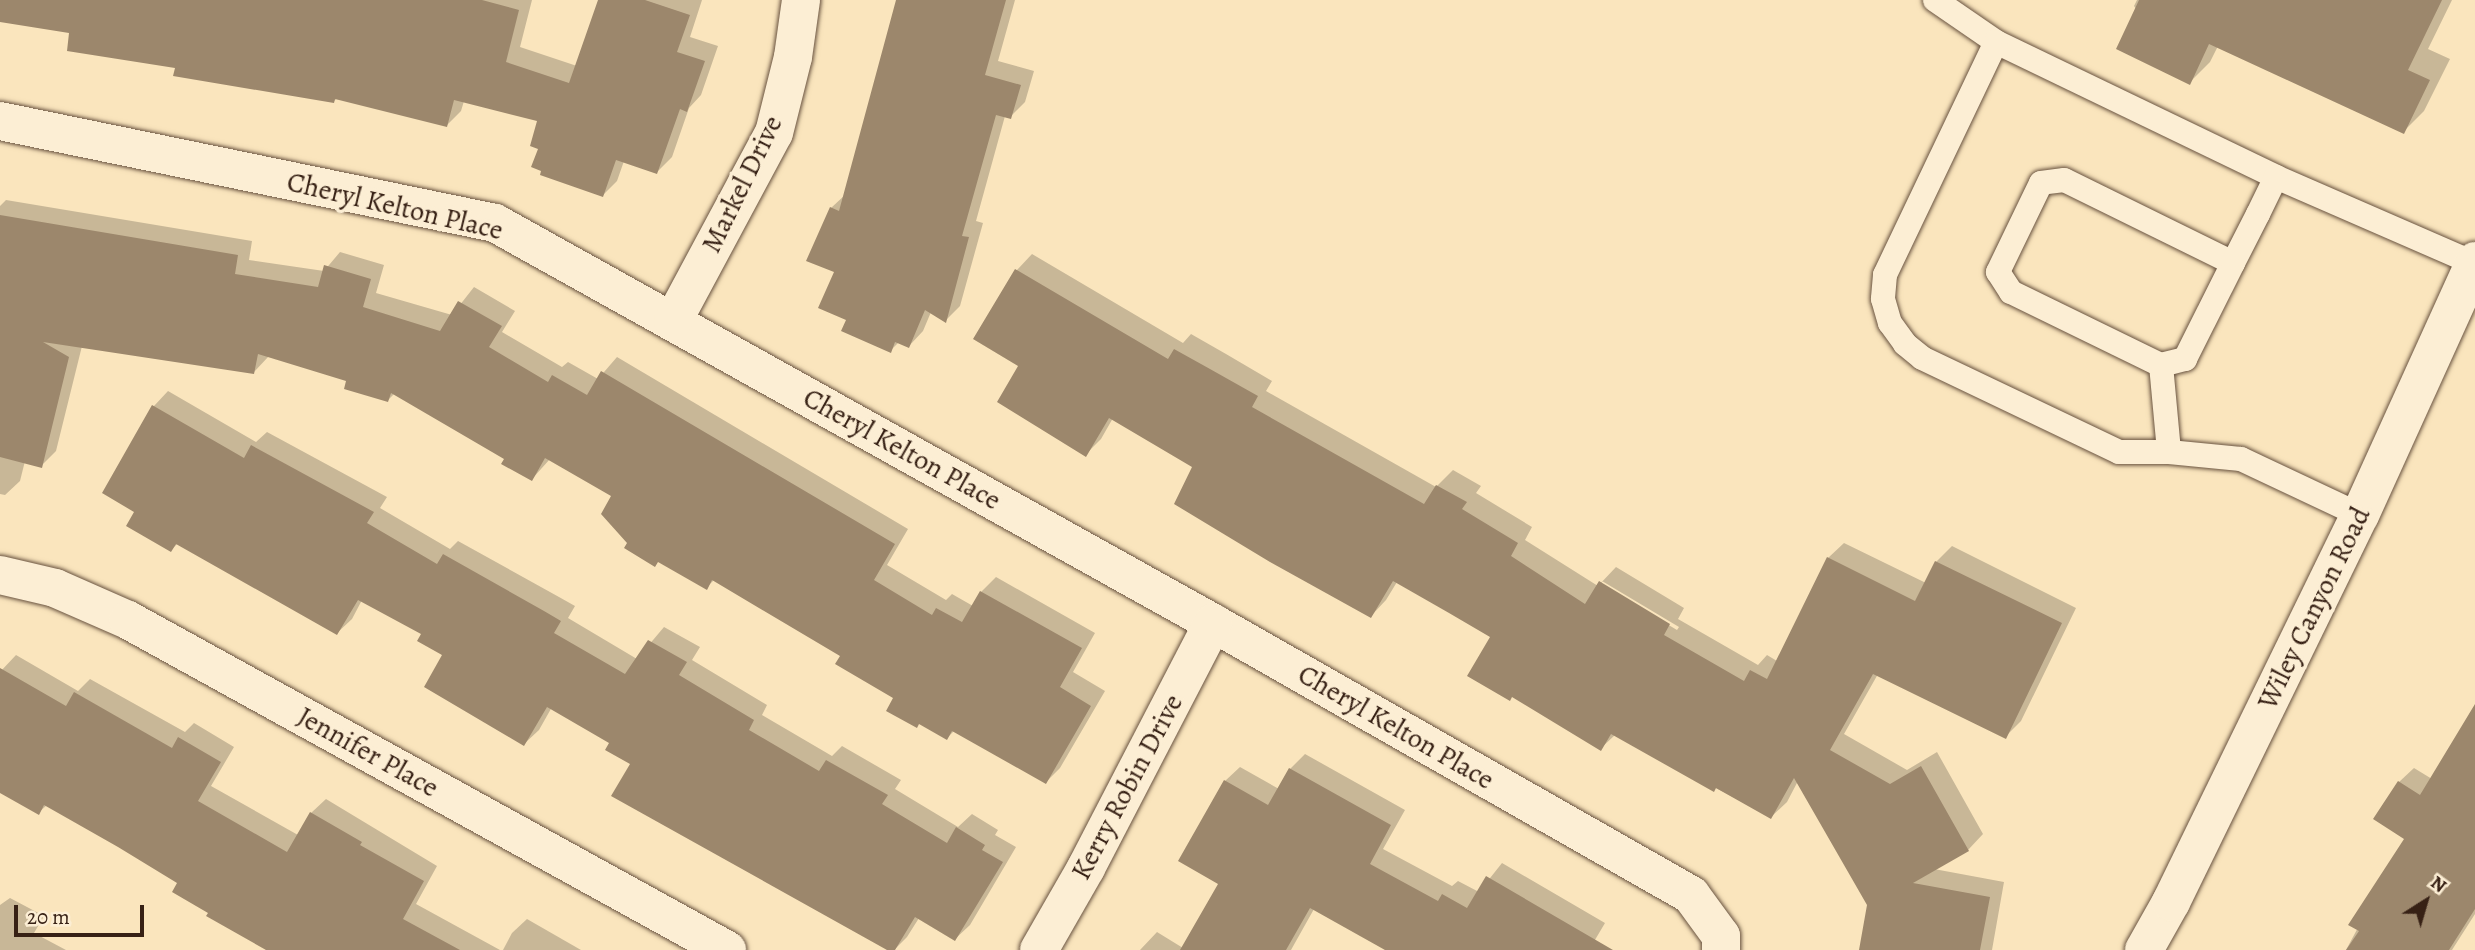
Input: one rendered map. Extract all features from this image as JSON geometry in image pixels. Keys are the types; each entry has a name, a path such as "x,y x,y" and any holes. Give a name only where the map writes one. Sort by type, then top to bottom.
{"street":[{"name":"Markel Drive","path":"673,321 774,133 793,57 801,0"},
{"name":"Cheryl Kelton Place","path":"0,121 495,223 1213,623 1691,895 1721,936 1721,950"},
{"name":"Wiley Canyon Road","path":"2144,950 2171,902 2360,515 2474,262"},
{"name":"Jennifer Place","path":"0,575 55,588 128,620 727,950"},
{"name":"Kerry Robin Drive","path":"1038,950 1086,868 1213,623"}],"lane":[{"path":"1935,0 1996,42 2276,177 2474,262"},
{"path":"1996,42 1885,275 1883,299 1890,323 1905,344 1922,358 2119,452 2241,459 2360,515"},
{"path":"2233,263 2064,180 2041,183 1998,272 2011,292 2161,365 2185,359 2233,263 2276,177"},
{"path":"2161,365 2169,453"}],"building":[{"path":"0,0 482,0 519,10 506,62 569,83 598,0 645,0 690,15 677,52 705,61 687,112 680,109 657,174 616,160 603,197 540,175 541,171 531,167 538,149 530,146 537,121 454,100 447,127 335,99 334,103 173,76 175,68 67,51 69,33 0,22"},
{"path":"896,0 1006,0 985,75 1021,85 1011,119 996,115 962,236 969,237 946,323 925,310 909,348 895,342 891,353 841,331 846,320 818,308 834,272 806,261 830,207 839,211"},
{"path":"2139,0 2442,0 2408,70 2430,80 2404,134 2209,44 2190,85 2116,49"},
{"path":"0,215 238,255 235,274 318,287 324,265 371,279 363,307 440,331 458,301 502,326 489,347 548,382 552,375 587,395 601,371 895,544 874,580 932,615 936,608 962,622 980,591 1082,648 1060,687 1091,706 1046,784 952,731 947,740 919,724 917,728 886,711 893,698 835,664 840,656 712,580 707,590 658,562 655,567 624,548 627,543 601,514 611,496 545,458 532,481 501,464 504,459 391,393 388,402 344,389 346,381 258,354 254,374 43,342 69,357 42,468 0,457"},
{"path":"1015,269 1168,359 1174,349 1258,396 1252,407 1424,504 1436,485 1467,502 1462,509 1518,543 1511,556 1585,604 1599,581 1670,624 1664,635 1744,681 1750,670 1767,679 1827,557 1915,601 1935,561 2062,623 2006,739 1873,674 1830,750 1890,784 1921,766 1969,851 1913,883 1990,897 1980,950 1859,950 1867,905 1794,778 1771,819 1716,788 1714,792 1611,734 1601,751 1512,697 1510,701 1467,676 1490,637 1449,613 1393,581 1371,618 1270,562 1174,504 1192,467 1109,418 1086,457 997,402 1018,366 973,339"},
{"path":"152,405 244,458 251,445 374,512 367,523 437,564 443,554 544,611 561,621 554,633 625,674 648,640 687,662 679,675 754,720 749,730 819,771 826,760 888,795 882,804 947,843 956,827 985,845 982,850 1003,862 955,941 915,917 895,950 887,950 611,796 630,764 605,750 609,743 547,707 524,746 424,687 442,655 417,641 421,634 358,600 337,635 176,544 171,552 126,526 134,512 102,493"},
{"path":"0,668 66,706 74,692 172,748 178,737 221,762 198,801 287,852 310,812 362,842 360,845 424,881 403,919 460,950 266,950 206,916 208,913 172,892 177,883 118,847 44,805 39,815 0,793"},
{"path":"2475,704 2475,909 2449,950 2346,950 2359,931 2348,925 2404,839 2373,819 2398,781 2420,795"},
{"path":"1289,768 1391,825 1370,864 1438,901 1442,894 1467,908 1486,876 1613,950 1385,950 1310,908 1286,950 1180,950 1218,884 1178,861 1224,780 1268,805"}]}
